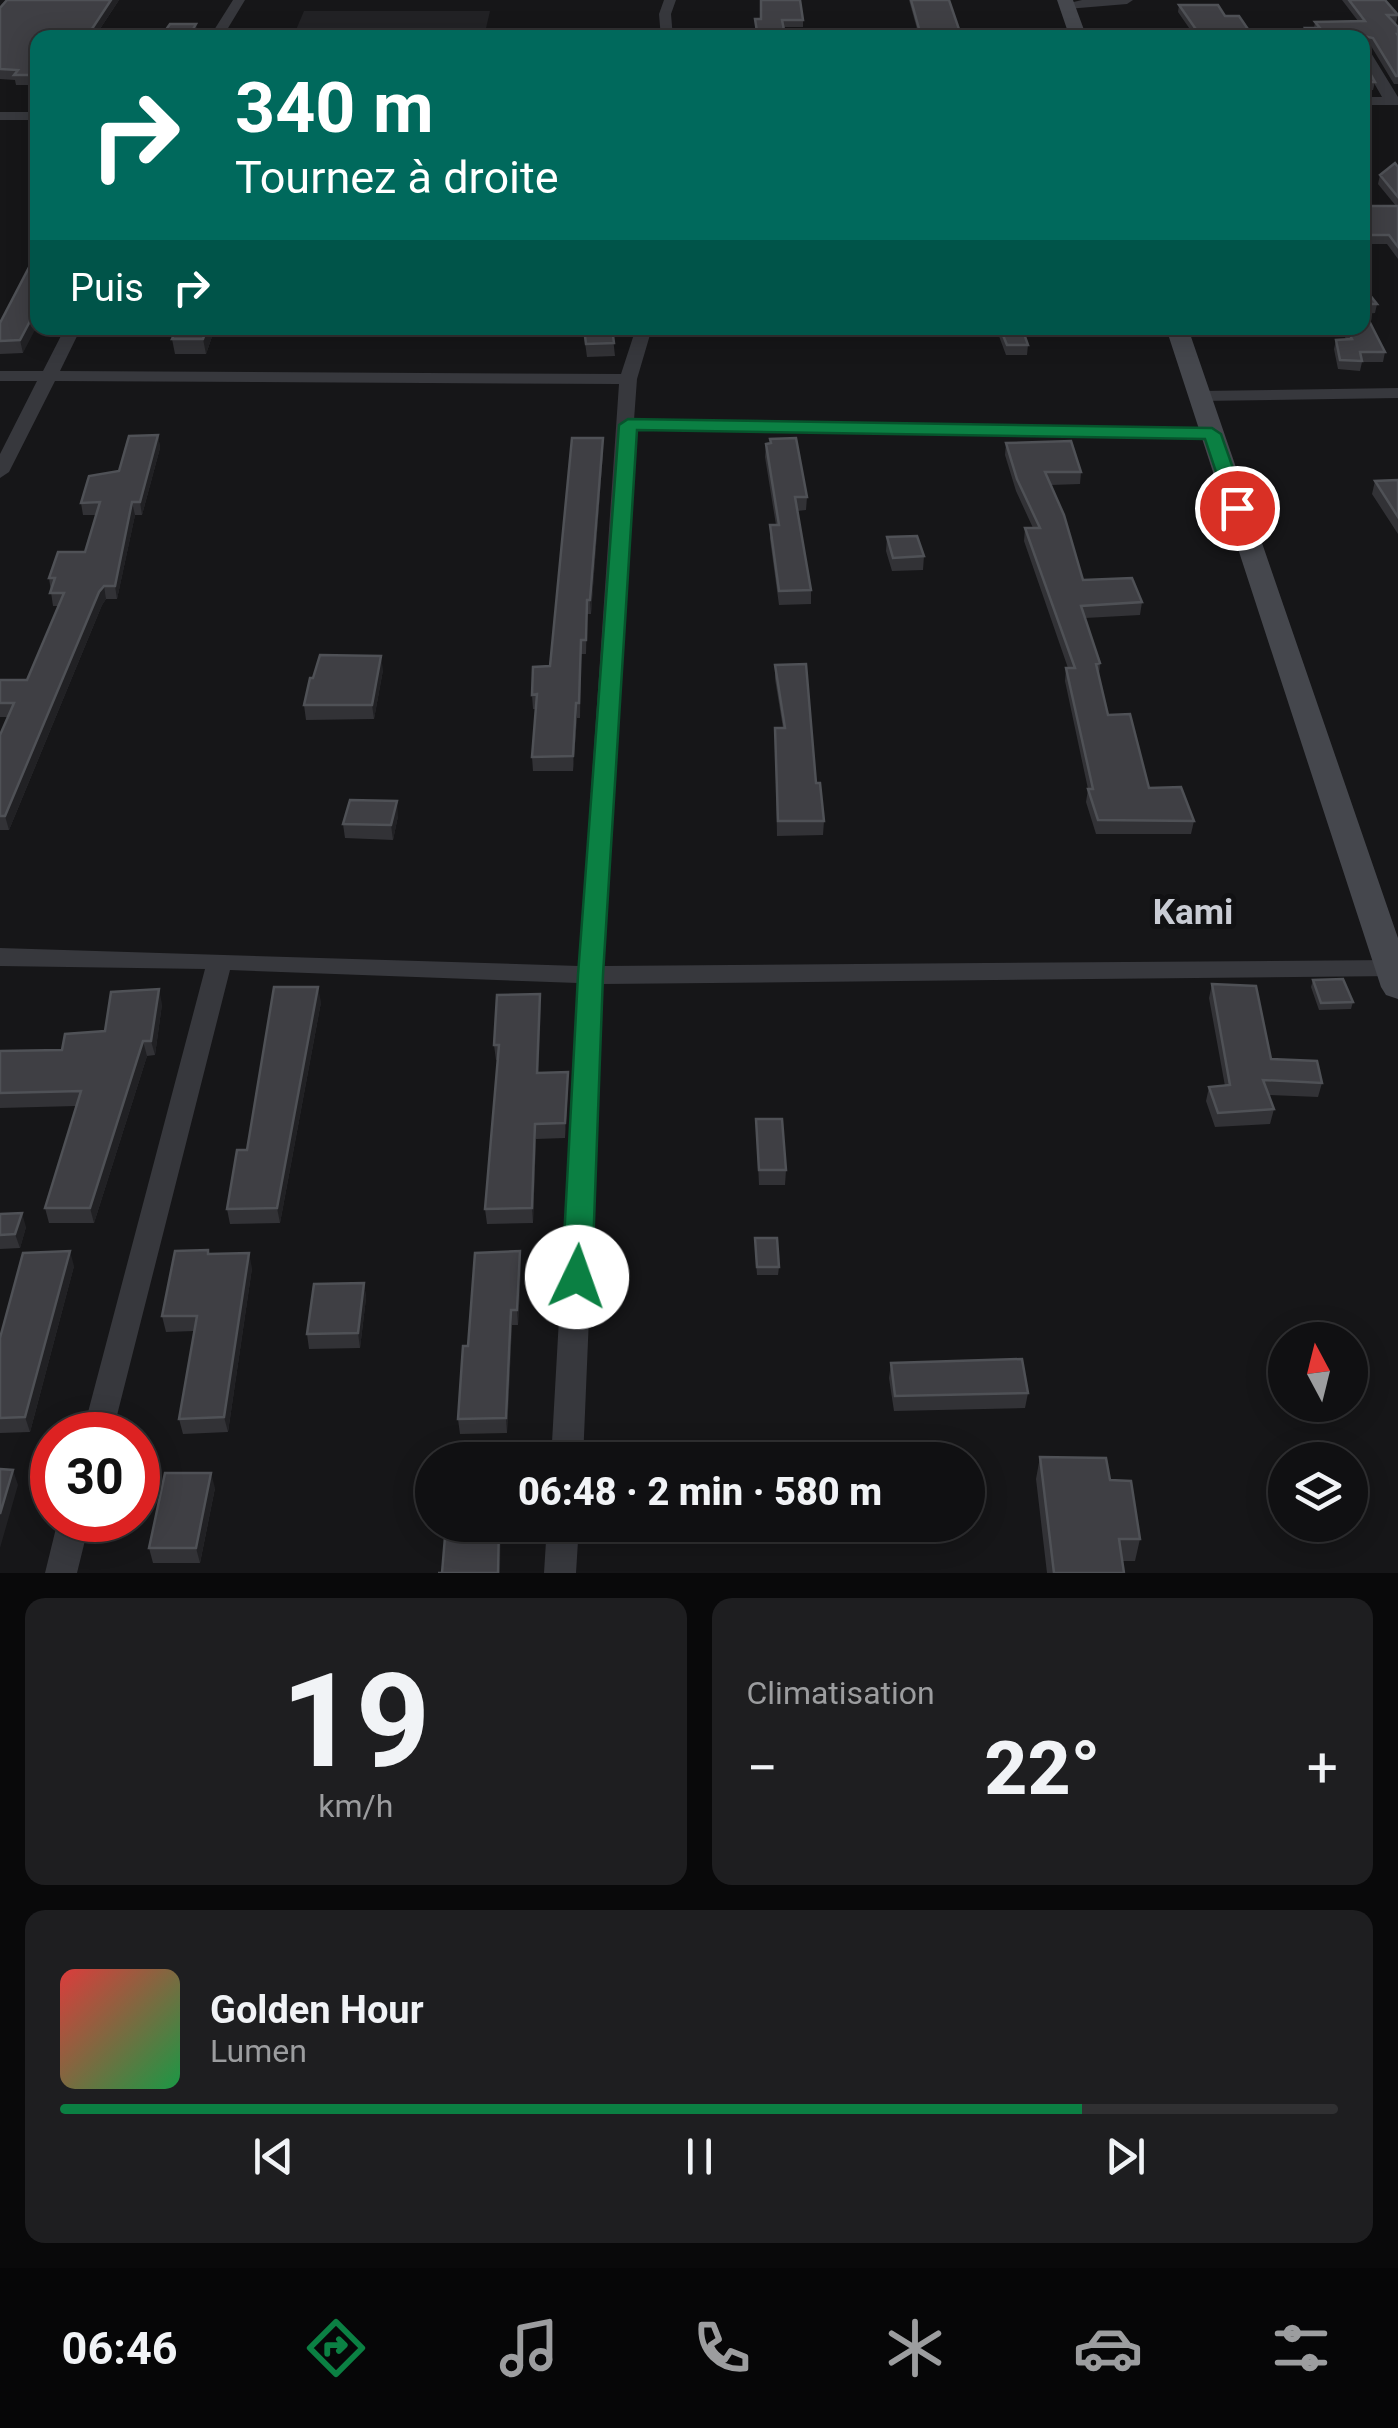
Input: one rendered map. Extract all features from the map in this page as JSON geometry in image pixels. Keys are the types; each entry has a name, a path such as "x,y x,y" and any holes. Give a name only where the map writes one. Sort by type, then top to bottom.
{"street":[{"path":"220,30 239,0"},
{"path":"666,30 665,14 670,0"},
{"path":"1076,30 1066,2 1127,0"},
{"path":"1370,62 1394,101"},
{"path":"0,116 30,116"},
{"path":"0,472 69,335"},
{"path":"568,1442 591,975 628,379 642,335"},
{"path":"0,957 591,975 1395,978 1179,335"},
{"path":"0,376 628,379"},
{"path":"1200,396 1398,393"},
{"path":"628,425 1212,434"},
{"path":"102,1412 220,961"},
{"path":"60,1573 68,1542"},
{"path":"560,1573 562,1542"}],"shaded area":[{"path":"304,11 490,11 486,30 296,30"}],"building":[{"path":"7,0 111,0 91,30 30,30 30,75 14,75 18,70 0,69 0,8"},
{"path":"761,0 800,0 803,20 782,20 784,30 757,30 755,19 761,19"},
{"path":"911,0 949,0 959,30 919,30"},
{"path":"1349,0 1385,0 1398,15 1387,15 1398,27 1398,76 1370,37 1370,30 1305,28 1320,28 1315,22 1365,21"},
{"path":"1179,5 1218,5 1225,16 1239,16 1249,30 1196,30"},
{"path":"170,24 196,24 193,30 166,30"},
{"path":"1395,163 1398,167 1398,197 1380,175"},
{"path":"1370,206 1398,206 1398,247 1389,235 1370,235"},
{"path":"30,265 30,321 20,340 0,341 0,323"},
{"path":"1370,323 1385,352 1360,352 1362,361 1340,360 1336,340 1352,339 1350,335 1370,335"},
{"path":"174,335 204,335 203,339 172,339"},
{"path":"585,335 613,335 614,343 586,344"},
{"path":"1003,335 1024,335 1028,345 1007,345"},
{"path":"158,435 140,502 132,502 115,586 104,586 99,592 5,816 0,816 0,735 14,703 0,703 0,680 27,680 64,593 50,593 55,578 49,578 58,552 85,552 100,502 81,503 89,476 119,471 129,436"},
{"path":"572,438 603,438 573,756 532,757 537,694 532,695 533,667 550,666"},
{"path":"796,438 807,497 795,497 811,590 779,591 770,525 779,525 766,444 771,443 770,439"},
{"path":"1071,441 1081,472 1045,472 1064,515 1083,580 1132,578 1142,602 1081,606 1100,663 1096,664 1108,715 1130,714 1149,788 1181,787 1194,821 1098,820 1088,789 1093,789 1066,668 1075,668 1025,528 1040,528 1017,479 1006,443"},
{"path":"1398,480 1398,517 1375,481"},
{"path":"917,536 924,556 893,558 887,537"},
{"path":"320,655 381,656 372,705 304,705"},
{"path":"806,664 816,783 820,783 824,821 778,821 775,728 785,728 775,665"},
{"path":"350,800 397,801 391,825 343,824"},
{"path":"1343,979 1353,1002 1321,1003 1313,980"},
{"path":"1212,984 1256,986 1271,1059 1317,1061 1322,1083 1263,1080 1274,1109 1218,1113 1209,1087 1230,1085"},
{"path":"274,987 318,987 277,1208 227,1209 237,1150 247,1150"},
{"path":"159,989 151,1041 143,1041 90,1208 45,1208 81,1091 0,1093 0,1051 62,1050 65,1034 105,1031 111,992"},
{"path":"540,994 537,1073 568,1072 565,1123 535,1124 532,1208 485,1209 499,1045 494,1045 497,995"},
{"path":"756,1119 782,1119 786,1170 759,1170"},
{"path":"22,1213 15,1234 0,1235 0,1214"},
{"path":"755,1238 777,1238 779,1267 757,1267"},
{"path":"208,1250 208,1254 249,1253 224,1417 179,1419 197,1316 162,1316 175,1251"},
{"path":"70,1251 25,1417 0,1418 0,1338 23,1253"},
{"path":"520,1251 517,1310 511,1310 506,1418 458,1419 475,1253"},
{"path":"364,1283 358,1333 307,1334 314,1284"},
{"path":"1022,1359 1028,1393 895,1396 891,1363"},
{"path":"1040,1457 1106,1458 1110,1480 1131,1481 1140,1539 1119,1539 1124,1573 1054,1573"},
{"path":"0,1469 13,1470 0,1514"},
{"path":"165,1473 211,1473 196,1548 149,1548 150,1542 160,1542 160,1496"},
{"path":"445,1542 499,1542 498,1573 442,1573"}],"district":[{"name":"Kami","path":"1193,912"}],"route":[{"path":"577,1277 591,975 628,425 1212,434 1237,508"}]}
